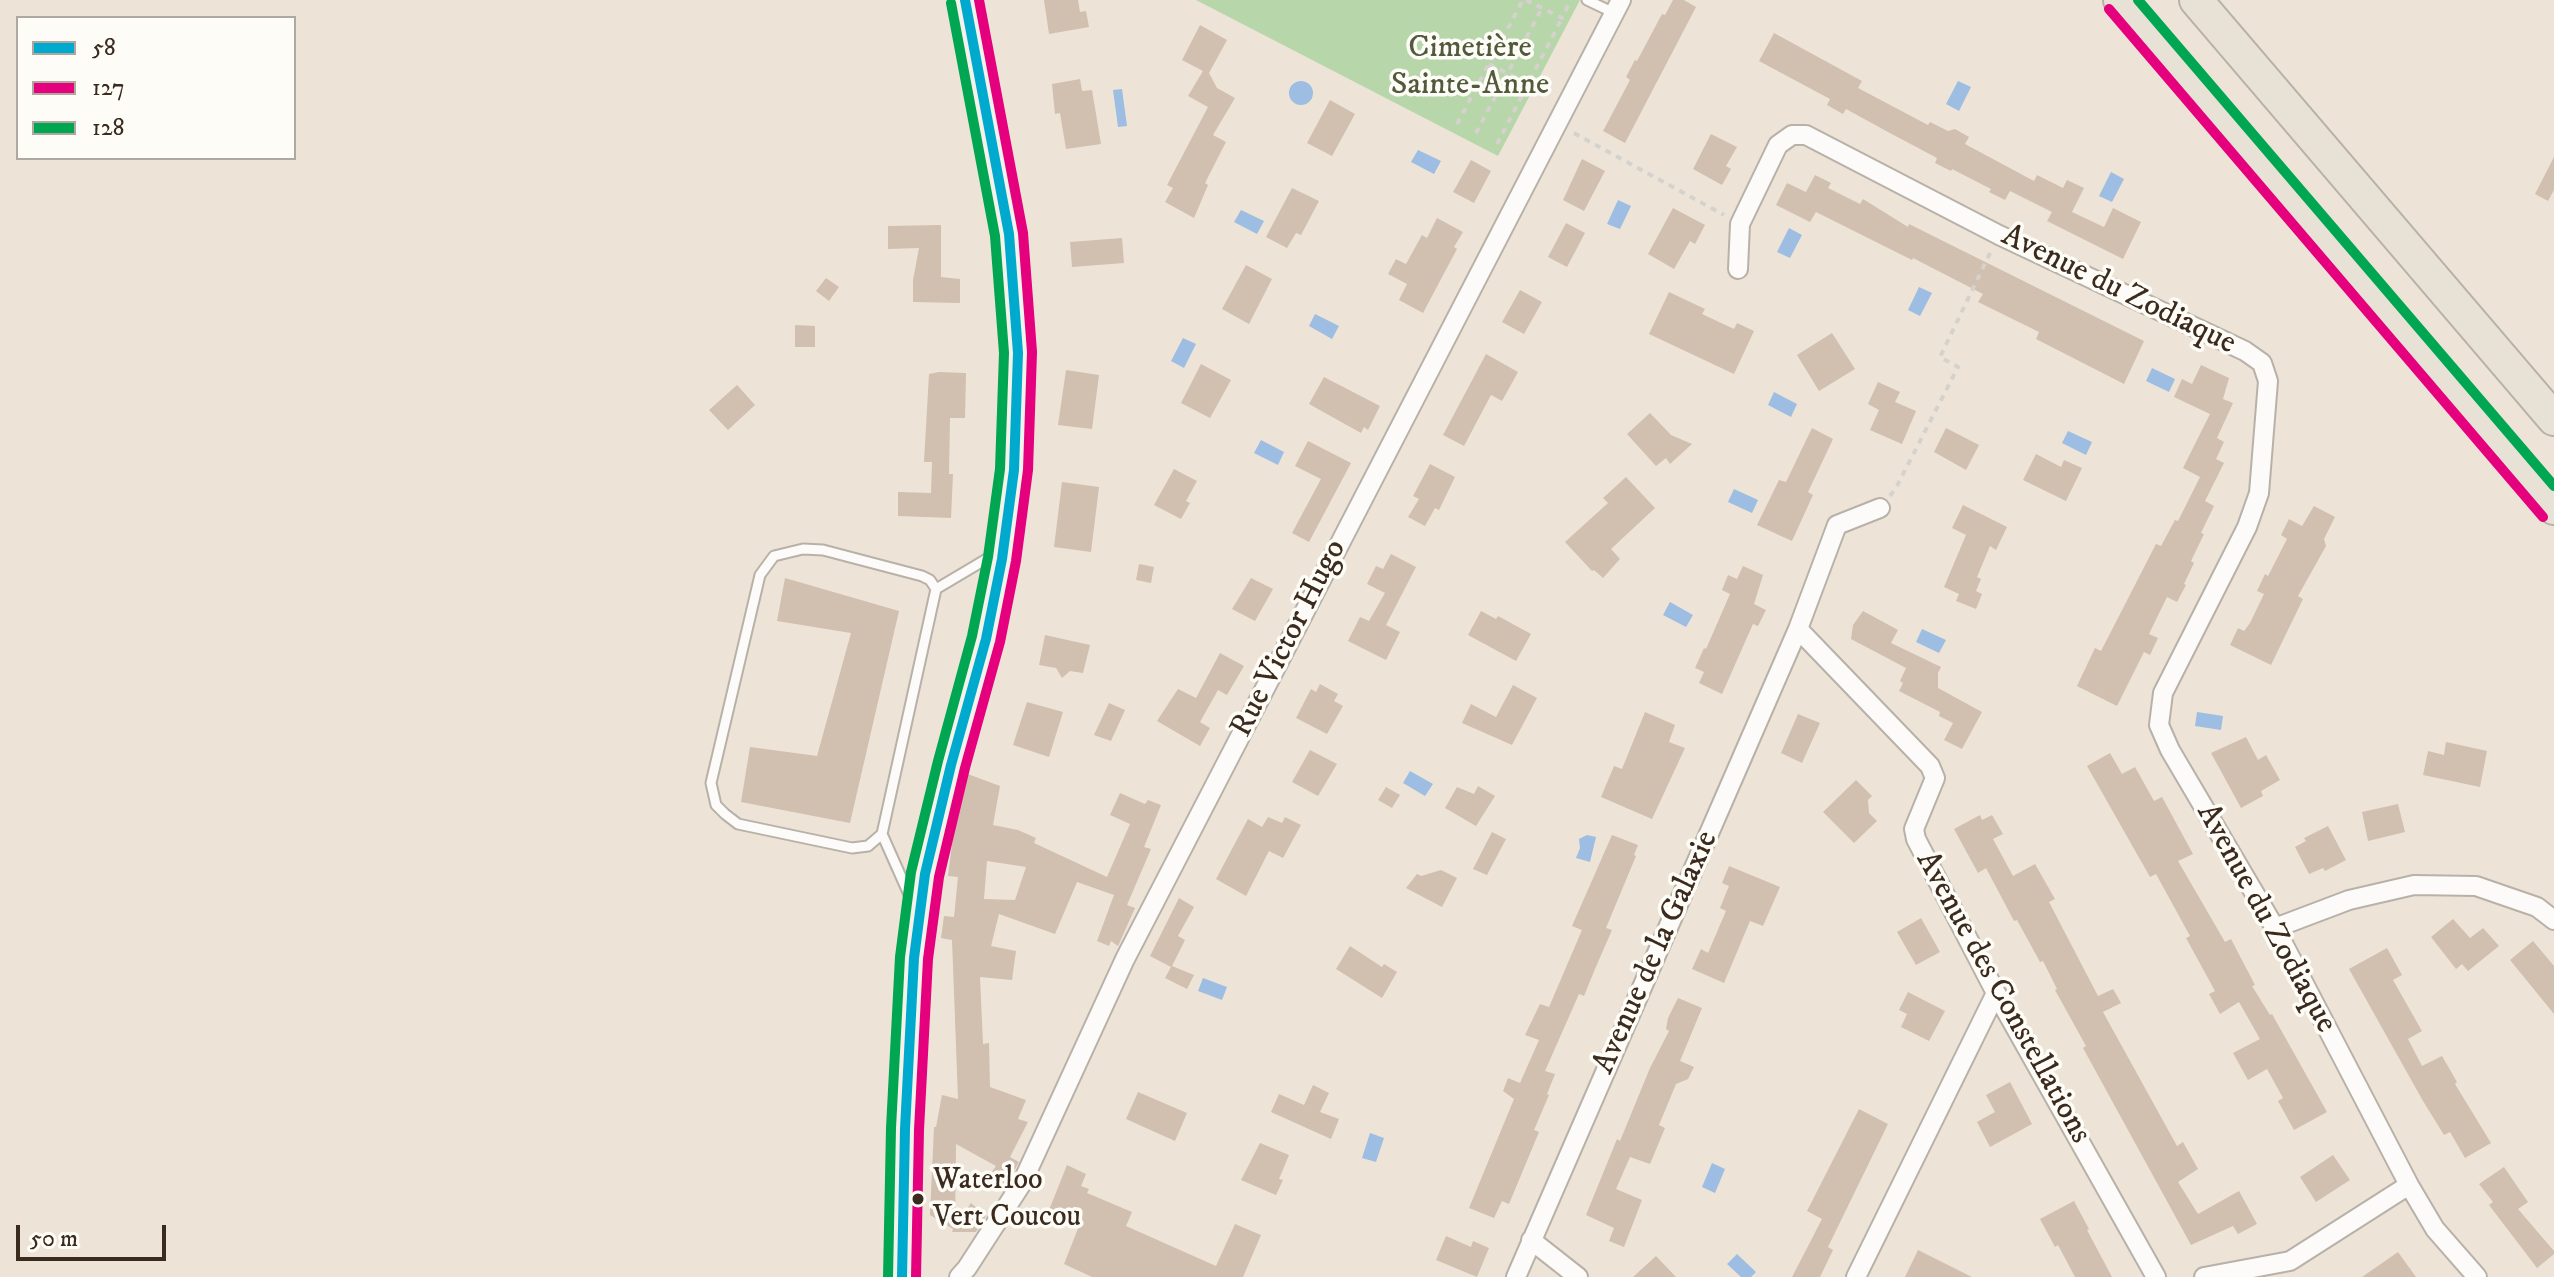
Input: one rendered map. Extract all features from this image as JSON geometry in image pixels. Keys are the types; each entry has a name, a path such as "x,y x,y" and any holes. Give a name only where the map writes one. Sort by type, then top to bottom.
{"highway":[{"path":"2120,0 2554,508"},
{"path":"2196,0 2554,419"}],"main road":[{"path":"902,1277 914,958 925,874 986,639 1014,470 1018,353 1009,234 965,0"}],"street":[{"name":"Rue Victor Hugo","path":"959,1277 1022,1183 1125,959 1617,7"},
{"name":"Avenue du Zodiaque","path":"1738,269 1740,224 1778,145 1792,135 1806,135 1999,235 2245,351 2262,363 2268,381 2259,493 2247,527 2163,693 2159,725 2170,750 2275,928 2409,1185 2435,1229 2477,1277"},
{"path":"1798,629 1837,525 1880,508"},
{"name":"Avenue des Constellations","path":"1798,629 1930,766 1935,778 1914,829 1916,839 1996,993 2156,1277"},
{"name":"Avenue de la Galaxie","path":"1516,1277 1798,629"},
{"path":"2275,928 2349,900 2414,885 2476,886 2537,907 2554,920"},
{"path":"1856,1277 1996,993"},
{"path":"2204,1277 2286,1269 2409,1185"},
{"path":"1531,1240 1578,1277"}],"lane":[{"path":"1587,0 1617,7"},
{"path":"882,834 868,846 852,848 738,824 716,805 711,783 760,575 774,556 803,549 823,550 922,576 930,580 936,589 882,834 919,918"},
{"path":"936,589 1003,549"}],"path":[{"path":"1457,124 1524,0 1562,18"},
{"path":"1497,144 1571,0"},
{"path":"1476,133 1542,8"},
{"path":"1489,64 1529,84"},
{"path":"1557,123 1740,224"},
{"path":"1903,474 1958,367 1940,357 1999,235"}],"green space":[{"name":"Cimetière Sainte-Anne","path":"1196,0 1580,0 1498,156"}],"water":[{"path":"1301,81 1312,88 1313,93 1306,104 1301,105 1290,98 1289,93 1296,82"},
{"path":"1958,81 1971,87 1959,111 1946,104"},
{"path":"1122,89 1127,126 1118,127 1113,90"},
{"path":"1418,150 1441,161 1434,174 1411,162"},
{"path":"2111,172 2124,179 2112,202 2099,196"},
{"path":"1618,200 1631,206 1620,229 1607,224"},
{"path":"1241,210 1264,221 1257,234 1234,222"},
{"path":"1789,228 1802,235 1790,258 1777,252"},
{"path":"1919,287 1932,293 1920,316 1908,310"},
{"path":"1315,314 1339,326 1332,339 1309,326"},
{"path":"1183,338 1196,344 1184,368 1171,361"},
{"path":"2152,368 2175,379 2169,392 2146,381"},
{"path":"1774,392 1797,404 1791,417 1768,405"},
{"path":"2068,431 2092,442 2086,455 2062,443"},
{"path":"1261,440 1284,452 1278,465 1254,453"},
{"path":"1734,489 1758,500 1752,513 1728,502"},
{"path":"1670,602 1693,615 1686,627 1663,615"},
{"path":"1922,629 1946,640 1939,653 1916,642"},
{"path":"2197,712 2223,716 2221,730 2195,726"},
{"path":"1410,771 1433,784 1425,796 1403,783"},
{"path":"1587,835 1596,837 1590,862 1576,858 1579,839"},
{"path":"1203,978 1227,987 1222,1000 1198,991"},
{"path":"1370,1133 1384,1138 1376,1162 1362,1158"},
{"path":"1712,1163 1725,1169 1715,1193 1702,1187"},
{"path":"1737,1254 1756,1272 1751,1277 1741,1277 1727,1264"}],"building":[{"path":"1044,0 1078,0 1080,12 1086,11 1089,27 1049,34"},
{"path":"1673,0 1684,0 1696,7 1625,143 1603,131 1630,80 1626,77 1635,60"},
{"path":"1200,25 1227,40 1209,73 1217,88 1235,98 1213,135 1226,142 1205,183 1208,185 1194,218 1165,202 1173,188 1167,185 1208,107 1188,96 1203,71 1182,60"},
{"path":"1774,33 1862,81 1858,88 1928,125 1930,122 1948,131 1955,129 1969,137 1965,144 2034,181 2037,175 2063,188 2067,180 2084,188 2072,212 2104,227 2113,208 2141,222 2123,259 2047,221 2052,212 2010,191 2005,200 1989,192 1991,189 1935,163 1937,158 1846,109 1843,114 1827,105 1830,99 1759,61"},
{"path":"1080,79 1082,91 1092,90 1101,144 1066,149 1060,113 1055,114 1052,84"},
{"path":"1330,100 1355,114 1332,156 1307,143"},
{"path":"1711,134 1737,147 1726,166 1731,169 1722,185 1693,169"},
{"path":"2554,157 2554,190 2548,201 2535,194"},
{"path":"1582,159 1605,171 1584,211 1563,200"},
{"path":"1471,160 1491,171 1474,203 1453,192"},
{"path":"1815,175 1831,183 1828,188 1860,204 1863,199 1908,227 1909,224 2144,341 2124,384 2036,339 2039,332 1978,302 1983,294 1816,212 1810,222 1776,205 1787,183 1806,192"},
{"path":"1292,188 1319,201 1301,235 1296,233 1287,248 1266,237"},
{"path":"1673,208 1705,225 1695,244 1690,241 1674,269 1648,254"},
{"path":"1437,218 1463,232 1423,313 1399,300 1407,284 1388,274 1396,259 1406,264 1422,235 1427,238"},
{"path":"1566,223 1585,233 1567,267 1548,257"},
{"path":"941,225 941,277 960,279 960,303 913,302 913,280 919,248 888,249 888,226"},
{"path":"1122,238 1124,263 1072,267 1070,242"},
{"path":"1246,265 1272,279 1249,324 1222,309"},
{"path":"826,278 839,287 829,301 816,291"},
{"path":"1520,290 1542,302 1524,334 1502,322"},
{"path":"1669,292 1705,309 1702,314 1734,329 1737,323 1754,331 1734,374 1649,334"},
{"path":"795,325 815,326 815,347 795,347"},
{"path":"1832,333 1855,369 1819,391 1797,355"},
{"path":"1486,354 1518,372 1502,401 1491,395 1464,446 1443,435"},
{"path":"1201,364 1231,380 1210,418 1181,403"},
{"path":"2201,365 2229,378 2223,399 2233,403 2217,438 2224,442 2216,459 2224,463 2205,501 2214,506 2191,561 2194,563 2186,585 2177,602 2167,597 2149,634 2158,638 2150,655 2144,652 2117,706 2077,686 2095,648 2101,651 2156,544 2161,546 2175,520 2178,521 2200,477 2183,468 2210,414 2174,397 2182,379 2192,384"},
{"path":"1066,370 1099,375 1092,429 1058,425"},
{"path":"966,373 965,418 950,418 949,474 953,474 951,518 898,516 898,492 931,493 932,462 924,462 929,374"},
{"path":"1324,377 1380,406 1368,430 1364,427 1361,433 1309,404"},
{"path":"1878,382 1900,392 1895,402 1916,411 1902,444 1870,430 1879,410 1868,404"},
{"path":"737,385 755,405 728,430 709,410"},
{"path":"1650,413 1671,435 1692,444 1670,464 1666,458 1656,466 1627,434"},
{"path":"1812,428 1833,439 1808,492 1813,495 1792,541 1757,525 1779,480 1786,482"},
{"path":"1946,428 1979,445 1966,470 1934,452"},
{"path":"1308,441 1351,463 1309,542 1292,533 1321,479 1295,466"},
{"path":"2036,454 2061,467 2064,460 2082,468 2066,501 2023,480"},
{"path":"1430,464 1455,477 1439,510 1435,508 1425,526 1408,517 1419,499 1413,496"},
{"path":"1174,469 1197,481 1181,519 1154,505"},
{"path":"1626,477 1655,508 1611,549 1620,559 1603,578 1592,571 1565,542 1608,503 1603,498"},
{"path":"1062,482 1099,487 1091,552 1054,547"},
{"path":"1963,505 2007,527 1996,550 1990,546 1977,577 1981,579 1976,591 1982,594 1976,609 1956,601 1959,594 1944,587 1966,535 1952,528"},
{"path":"2314,506 2335,517 2324,539 2326,546 2298,596 2303,599 2271,665 2230,645 2238,628 2244,631 2250,623 2264,594 2257,591 2287,539 2281,535 2289,519 2302,526"},
{"path":"1391,554 1416,567 1386,625 1400,632 1386,660 1348,641 1360,617 1369,621 1385,593 1367,584 1376,566 1383,569"},
{"path":"1139,564 1154,567 1151,583 1136,580"},
{"path":"1743,566 1763,575 1754,604 1766,610 1758,626 1753,624 1722,694 1699,683 1704,672 1695,668 1730,594 1722,590 1728,575 1737,579"},
{"path":"785,578 899,611 850,823 741,802 750,747 817,756 851,633 777,621"},
{"path":"1251,578 1273,589 1255,621 1232,609"},
{"path":"1481,611 1496,619 1498,616 1531,634 1516,661 1468,635"},
{"path":"1863,611 1898,630 1891,643 1941,667 1938,688 1982,712 1962,749 1944,740 1953,723 1939,716 1940,712 1899,691 1906,668 1851,639 1853,625"},
{"path":"1045,635 1090,645 1083,673 1070,671 1062,678 1056,668 1039,665"},
{"path":"1220,653 1244,666 1227,695 1218,690 1200,722 1210,728 1200,746 1157,721 1178,689 1196,698"},
{"path":"1320,684 1338,694 1334,701 1343,706 1327,734 1296,718 1311,689 1316,692"},
{"path":"1513,685 1537,698 1512,745 1462,723 1471,704 1496,717"},
{"path":"1027,702 1063,712 1049,757 1013,745"},
{"path":"1109,703 1125,710 1111,741 1094,735"},
{"path":"1645,712 1675,725 1669,742 1685,748 1652,819 1601,797 1614,766 1622,769"},
{"path":"1798,714 1820,723 1802,763 1781,753"},
{"path":"2246,737 2258,760 2266,755 2280,780 2261,791 2263,796 2241,808 2211,753"},
{"path":"2446,742 2487,751 2480,787 2423,775 2428,751 2444,755"},
{"path":"1310,750 1337,764 1318,796 1292,782"},
{"path":"2110,753 2122,774 2135,767 2154,801 2162,797 2193,854 2178,861 2225,942 2231,939 2255,985 2252,986 2272,1014 2327,1112 2294,1130 2278,1101 2283,1098 2267,1069 2248,1080 2233,1053 2260,1039 2239,1002 2220,1014 2209,994 2215,991 2186,938 2190,936 2156,874 2150,877 2087,766"},
{"path":"965,773 1000,786 993,825 1018,830 1036,838 1034,843 1107,877 1130,824 1110,815 1120,793 1145,804 1148,800 1161,805 1144,847 1151,849 1127,905 1135,908 1118,946 1111,941 1109,946 1097,941 1114,895 1077,882 1055,934 999,914 991,946 1016,951 1012,980 980,977 983,1044 989,1043 990,1087 1026,1100 1018,1119 1028,1122 1010,1157 1019,1162 1005,1187 989,1176 996,1166 956,1144 955,1227 971,1203 986,1216 976,1232 952,1232 953,1229 930,1215 934,1127 942,1095 958,1099 952,940 941,938 944,916 954,917 958,877 948,876","holes":["987,861 1026,867 1015,900 984,899"]},
{"path":"1856,780 1872,796 1868,800 1869,813 1877,821 1854,843 1823,812"},
{"path":"1478,786 1495,796 1476,826 1445,808 1457,787 1474,794"},
{"path":"1386,787 1400,795 1392,808 1378,800"},
{"path":"2398,804 2405,832 2368,841 2362,812"},
{"path":"1980,815 1982,820 1992,815 2003,834 1993,839 2013,876 2035,864 2055,899 2049,902 2098,996 2113,989 2121,1003 2103,1012 2177,1146 2183,1142 2198,1169 2178,1182 2198,1214 2239,1191 2257,1224 2238,1234 2233,1226 2191,1245 2083,1048 2086,1046 2043,961 2040,962 2017,920 2014,921 1986,868 1978,873 1954,829"},
{"path":"1268,817 1282,823 1285,817 1301,825 1283,858 1269,851 1246,896 1216,879 1248,819 1262,827"},
{"path":"2328,826 2346,860 2325,871 2323,868 2309,874 2295,847 2306,841 2304,838"},
{"path":"1492,832 1506,839 1487,875 1473,869"},
{"path":"1612,835 1638,845 1636,856 1606,928 1612,930 1584,996 1579,994 1545,1071 1555,1074 1534,1130 1539,1132 1509,1204 1502,1201 1494,1218 1469,1208 1514,1099 1503,1091 1508,1078 1520,1083 1539,1040 1525,1035 1540,1004 1549,1007 1582,930 1572,926"},
{"path":"1729,866 1780,887 1763,926 1750,921 1724,983 1692,969 1701,949 1708,953 1726,911 1720,908 1729,886 1722,883"},
{"path":"1441,870 1457,878 1442,907 1406,888 1417,874 1421,876"},
{"path":"1179,898 1194,907 1178,936 1185,940 1172,966 1194,975 1187,989 1165,978 1171,967 1150,956"},
{"path":"1921,918 1940,952 1916,965 1897,932"},
{"path":"2453,919 2470,938 2483,928 2499,946 2468,971 2462,964 2456,969 2431,937"},
{"path":"2533,941 2554,966 2554,1014 2510,960"},
{"path":"1350,946 1382,967 1384,964 1397,972 1382,998 1336,969"},
{"path":"2387,948 2402,975 2393,980 2422,1031 2408,1039 2422,1066 2442,1056 2457,1082 2455,1084 2491,1143 2465,1158 2450,1132 2444,1135 2423,1101 2349,969"},
{"path":"1908,992 1945,1011 1929,1041 1901,1027 1907,1014 1899,1010"},
{"path":"1678,998 1702,1008 1680,1061 1694,1067 1688,1079 1676,1084 1659,1125 1665,1128 1650,1164 1630,1157 1616,1189 1642,1200 1624,1247 1609,1241 1614,1228 1586,1215 1617,1139 1620,1141 1669,1031 1666,1029 1668,1018"},
{"path":"2010,1082 2032,1124 1990,1147 1977,1122 1995,1112 1986,1095"},
{"path":"1313,1085 1329,1093 1320,1112 1339,1119 1331,1139 1271,1112 1279,1094 1304,1105"},
{"path":"1138,1092 1187,1113 1175,1141 1126,1119"},
{"path":"1859,1109 1888,1124 1828,1247 1833,1250 1820,1277 1792,1277 1822,1219 1807,1211"},
{"path":"1260,1143 1289,1155 1276,1195 1241,1180"},
{"path":"2333,1155 2350,1180 2316,1202 2300,1177"},
{"path":"1067,1165 1086,1174 1081,1186 1089,1189 1087,1193 1132,1212 1126,1226 1216,1266 1235,1224 1261,1235 1243,1277 1092,1277 1064,1264 1079,1226 1049,1210"},
{"path":"2504,1167 2528,1202 2518,1209 2554,1251 2537,1268 2489,1205 2493,1202 2479,1184"},
{"path":"2074,1201 2112,1277 2075,1277 2040,1219"},
{"path":"1446,1236 1471,1247 1473,1241 1489,1248 1477,1277 1436,1260"},
{"path":"1918,1250 1972,1277 1905,1277"},
{"path":"2398,1252 2416,1277 2362,1277"},
{"path":"1656,1256 1676,1277 1633,1277"}],"transit line":[{"name":"58","path":"902,1277 905,1129 914,958 925,874 986,639 1002,559 1014,470 1018,353 1009,234 965,0"},
{"name":"127","path":"916,1277 919,1130 928,959 939,877 1000,642 1016,561 1028,470 1032,352 1023,233 979,0"},
{"name":"128","path":"2138,0 2554,486"},
{"name":"128","path":"888,1277 891,1128 900,957 911,872 972,636 988,557 1000,469 1004,353 995,236 951,3"},
{"name":"127","path":"2109,9 2543,517"}],"place":[{"name":"Waterloo Vert Coucou","path":"918,1199"}]}
